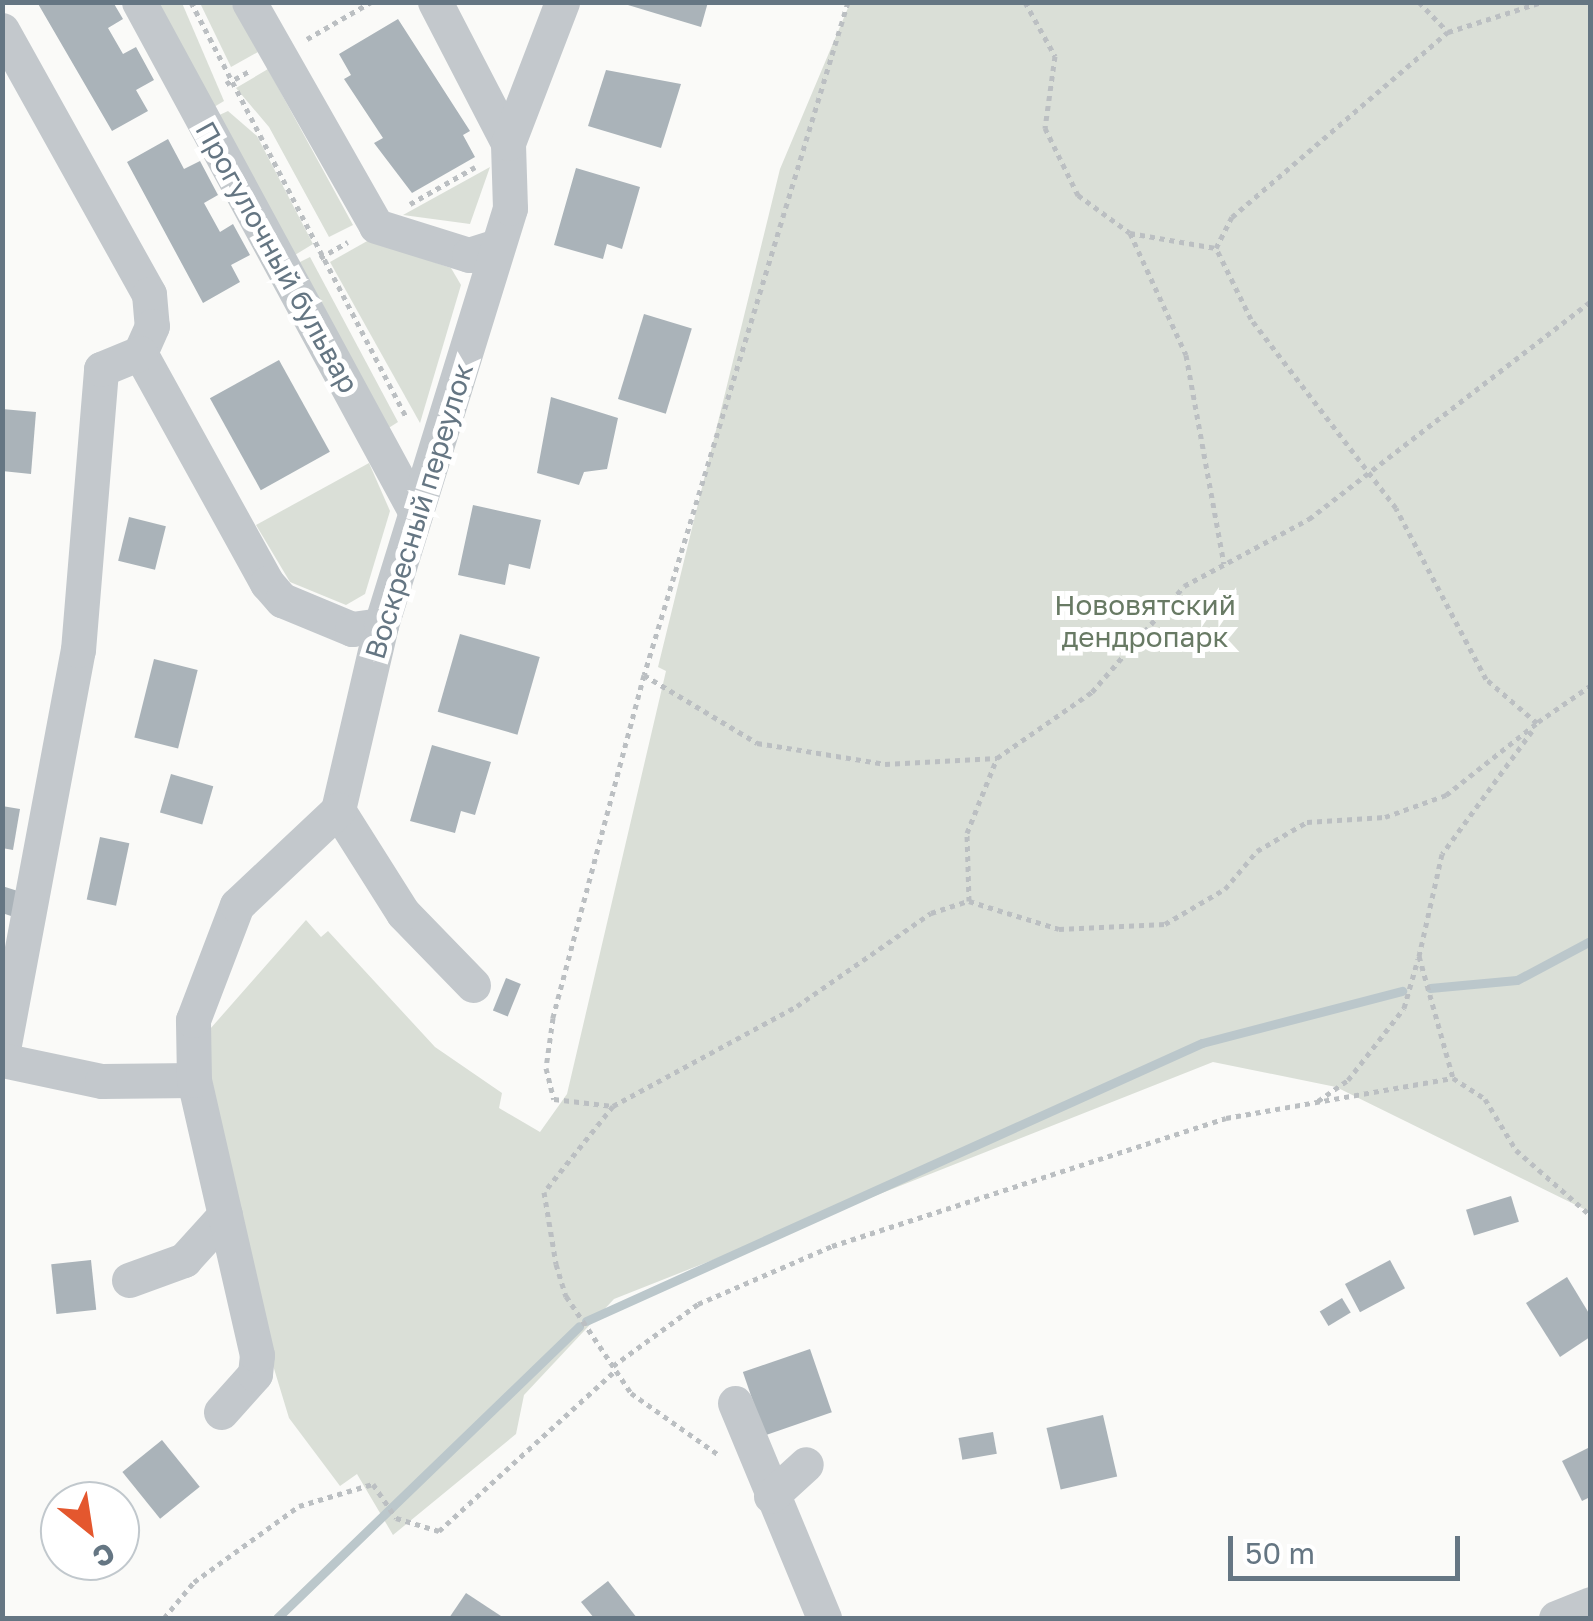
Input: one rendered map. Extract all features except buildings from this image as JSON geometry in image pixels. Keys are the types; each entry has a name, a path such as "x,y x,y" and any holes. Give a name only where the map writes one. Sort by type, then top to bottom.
{"street":[{"name":"Прогулочный бульвар","path":"138,2 415,511"},
{"path":"249,2 376,226 470,255 497,246"},
{"path":"435,2 496,153"},
{"name":"Воскресный переулок","path":"338,810 381,625 497,246 514,175 496,153 562,2"},
{"path":"2,30 149,294 152,326 140,353 100,369 78,650 2,1057 102,1081 194,1080"},
{"path":"140,353 282,600 352,629 381,625"},
{"path":"221,1412 255,1374 257,1356 194,1080 193,1020 237,905 338,810 403,913 473,985"},
{"path":"129,1280 184,1260 225,1215"},
{"path":"735,1404 824,1618"},
{"path":"771,1496 806,1464"},
{"path":"1556,1618 1590,1604"}],"path":[{"name":"Прогулочный бульвар","path":"191,2 406,416"},
{"path":"614,1106 554,1099 546,1068 644,674 848,2"},
{"path":"1025,2 1055,56 1045,128 1078,195 1130,233 1216,248"},
{"path":"1419,2 1448,32"},
{"path":"1216,248 1232,217 1448,32 1542,2"},
{"path":"406,206 496,153"},
{"path":"1130,233 1186,355 1224,564"},
{"path":"1216,248 1251,319 1368,473 1486,678 1537,723"},
{"path":"644,674 757,743 885,764 997,758 1092,692 1184,586 1368,473 1590,302"},
{"path":"728,1463 631,1393 566,1296 544,1192 614,1106 797,1006 932,913 970,901 1058,929 1165,924 1307,822 1385,817 1446,795 1590,686"},
{"path":"1316,1102 1348,1080 1404,1008 1442,854 1537,723"},
{"path":"970,901 967,834 997,758"},
{"path":"1419,956 1452,1078 1485,1099 1516,1150 1590,1216"},
{"path":"164,1618 194,1582 299,1506 373,1484 396,1518 440,1531 615,1368 698,1304 832,1246 1226,1118 1452,1078"}],"green space":[{"path":"150,3 182,3 224,101 209,110"},
{"path":"200,3 231,3 258,52 231,67"},
{"name":"Нововятский дендропарк","path":"850,3 1590,3 1590,1212 1336,1087 1213,1062 614,1299 524,1395 516,1434 393,1535 357,1474 340,1486 289,1418 181,1062 306,920 321,937 328,931 435,1047 502,1093 499,1108 540,1132 567,1094 666,671 658,667 780,169"},
{"path":"268,69 353,225 329,237 269,127 236,88"},
{"path":"228,111 257,136 313,244 290,258 213,118"},
{"path":"490,167 470,224 403,215"},
{"path":"369,240 451,268 461,285 420,423 330,262"},
{"path":"310,257 398,422 387,429 292,266"},
{"path":"369,463 390,511 365,594 346,605 290,582 256,525"}],"waterway":[{"path":"1430,988 1517,980 1590,941"},
{"path":"586,1321 1202,1043 1402,991"},
{"path":"277,1618 579,1326"}]}
